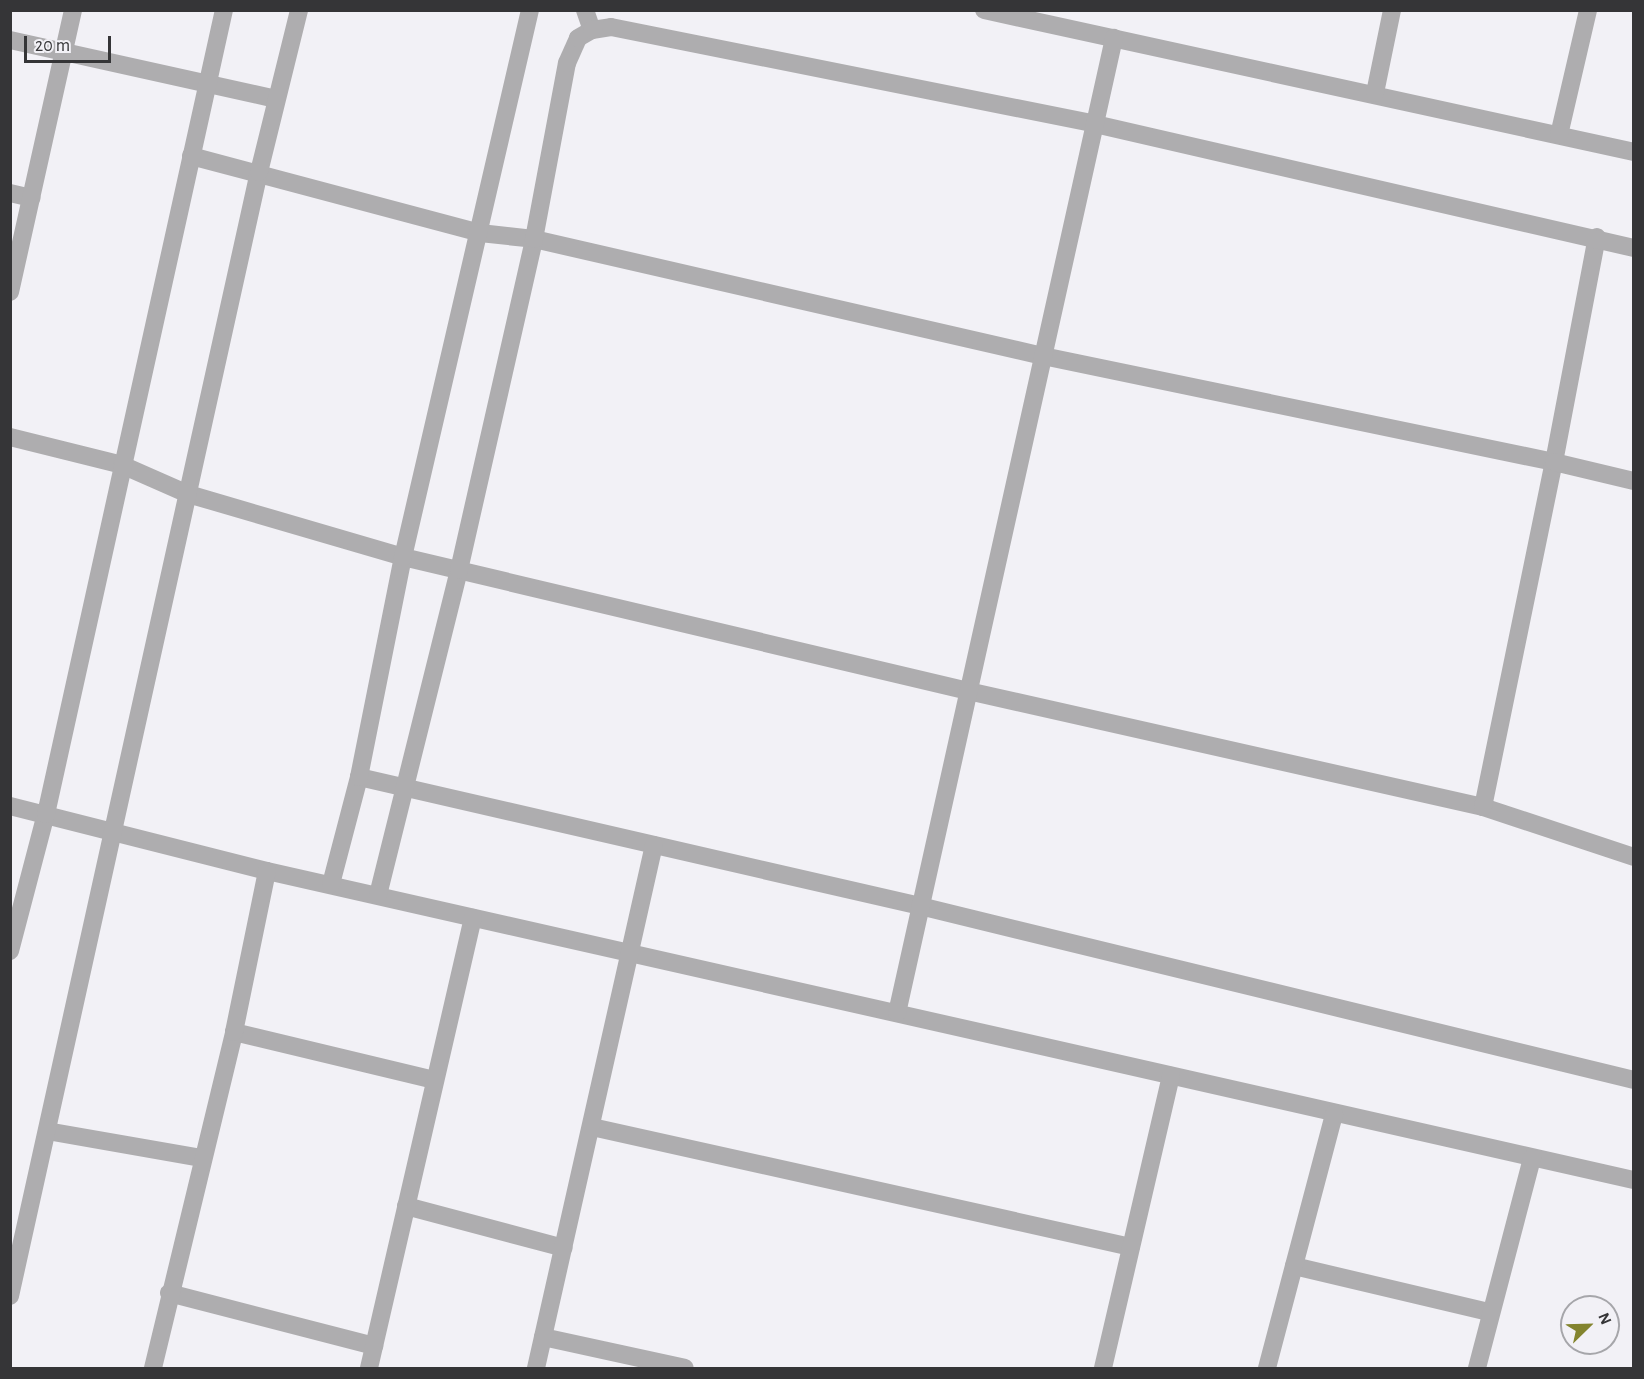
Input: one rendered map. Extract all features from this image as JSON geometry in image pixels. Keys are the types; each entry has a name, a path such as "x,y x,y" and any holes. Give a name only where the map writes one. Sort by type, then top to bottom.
{"street":[{"path":"10,292 73,10"},
{"path":"10,951 46,814 224,10"},
{"path":"10,1296 259,172 299,10"},
{"path":"331,884 359,777 403,556 480,233 530,10"},
{"path":"585,10 592,30"},
{"path":"984,10 1375,93 1634,152"},
{"path":"1375,93 1392,10"},
{"path":"1559,135 1588,10"},
{"path":"378,895 459,570 534,239 567,63 578,38 592,30 611,27 1095,124 1597,237 1634,248"},
{"path":"897,1013 1114,38"},
{"path":"10,40 276,99"},
{"path":"191,156 259,172 480,233 534,239 1043,356 1554,462 1634,482"},
{"path":"10,193 31,198"},
{"path":"1483,807 1554,462 1597,237"},
{"path":"10,438 122,465 188,494 403,556 968,691 1483,807 1634,857"},
{"path":"359,777 921,906 1634,1080"},
{"path":"10,806 267,871 1634,1180"},
{"path":"536,1368 632,954 654,845"},
{"path":"153,1368 201,1158 234,1032 267,871"},
{"path":"369,1368 473,918"},
{"path":"234,1032 434,1080"},
{"path":"1103,1368 1171,1076"},
{"path":"1267,1368 1335,1114"},
{"path":"592,1127 1131,1247"},
{"path":"47,1131 201,1158"},
{"path":"1478,1368 1489,1312 1532,1158"},
{"path":"405,1206 564,1248"},
{"path":"1294,1266 1489,1312"},
{"path":"169,1293 374,1346"},
{"path":"543,1337 685,1368"}]}
